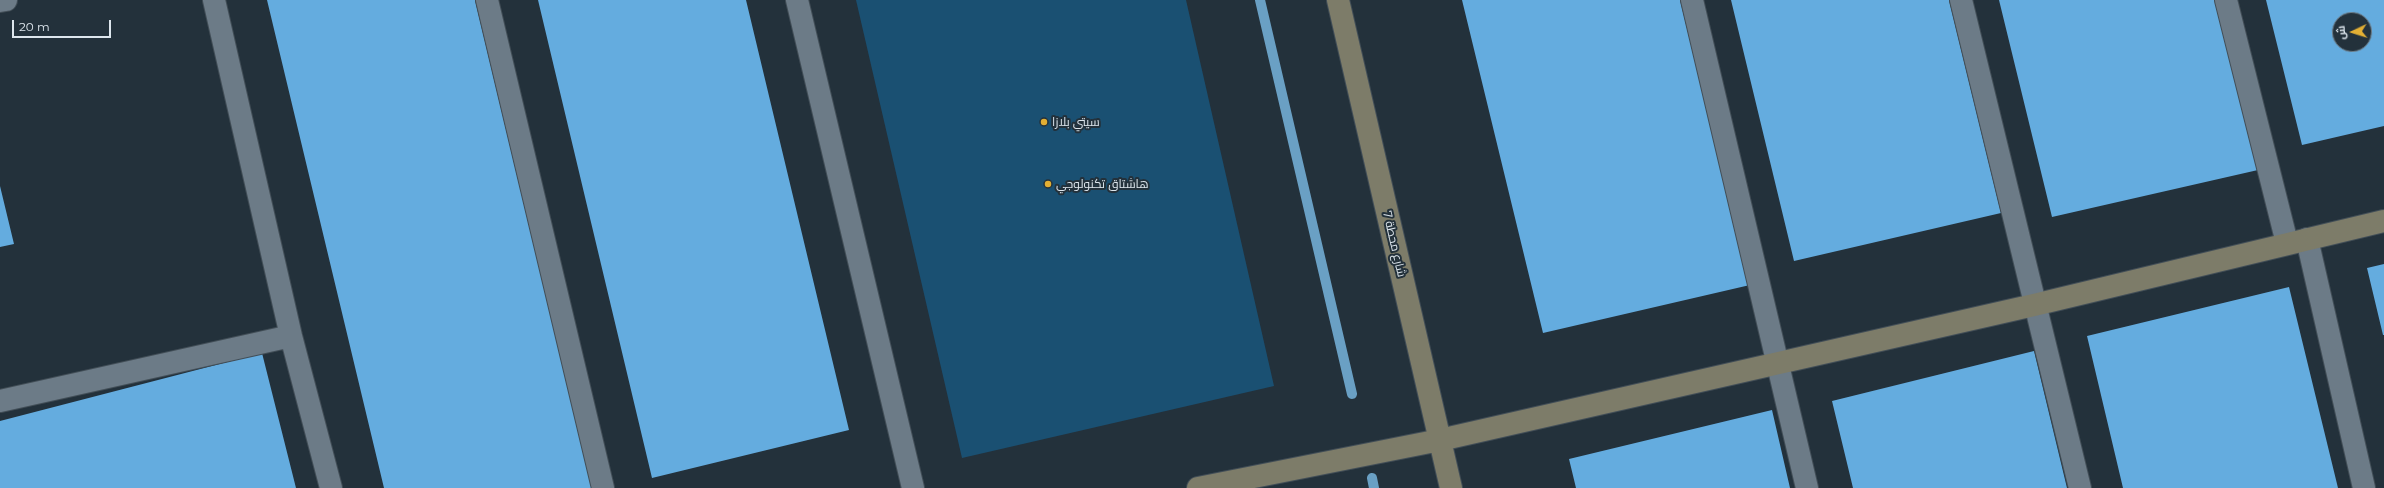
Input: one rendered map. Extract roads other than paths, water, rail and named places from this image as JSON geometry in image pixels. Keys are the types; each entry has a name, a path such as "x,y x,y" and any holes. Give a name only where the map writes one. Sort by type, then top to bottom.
{"street":[{"path":"0,1 6,0"},
{"path":"214,0 291,336 331,488"},
{"path":"487,0 603,488"},
{"path":"797,0 913,488"},
{"name":"شارع محطة 7","path":"1338,0 1451,488"},
{"path":"1692,0 1807,488"},
{"path":"1961,0 2034,305 2080,488"},
{"path":"2226,0 2297,241 2364,488"},
{"path":"1198,488 1440,440 2034,305 2297,241 2384,222"},
{"path":"0,401 291,336"}],"waterway":[{"path":"1260,0 1352,394"},
{"path":"1372,478 1374,488"}],"place":[{"name":"سيتي بلازا","path":"1044,122"},
{"name":"هاشتاق تكنولوجي","path":"1048,184"}]}
